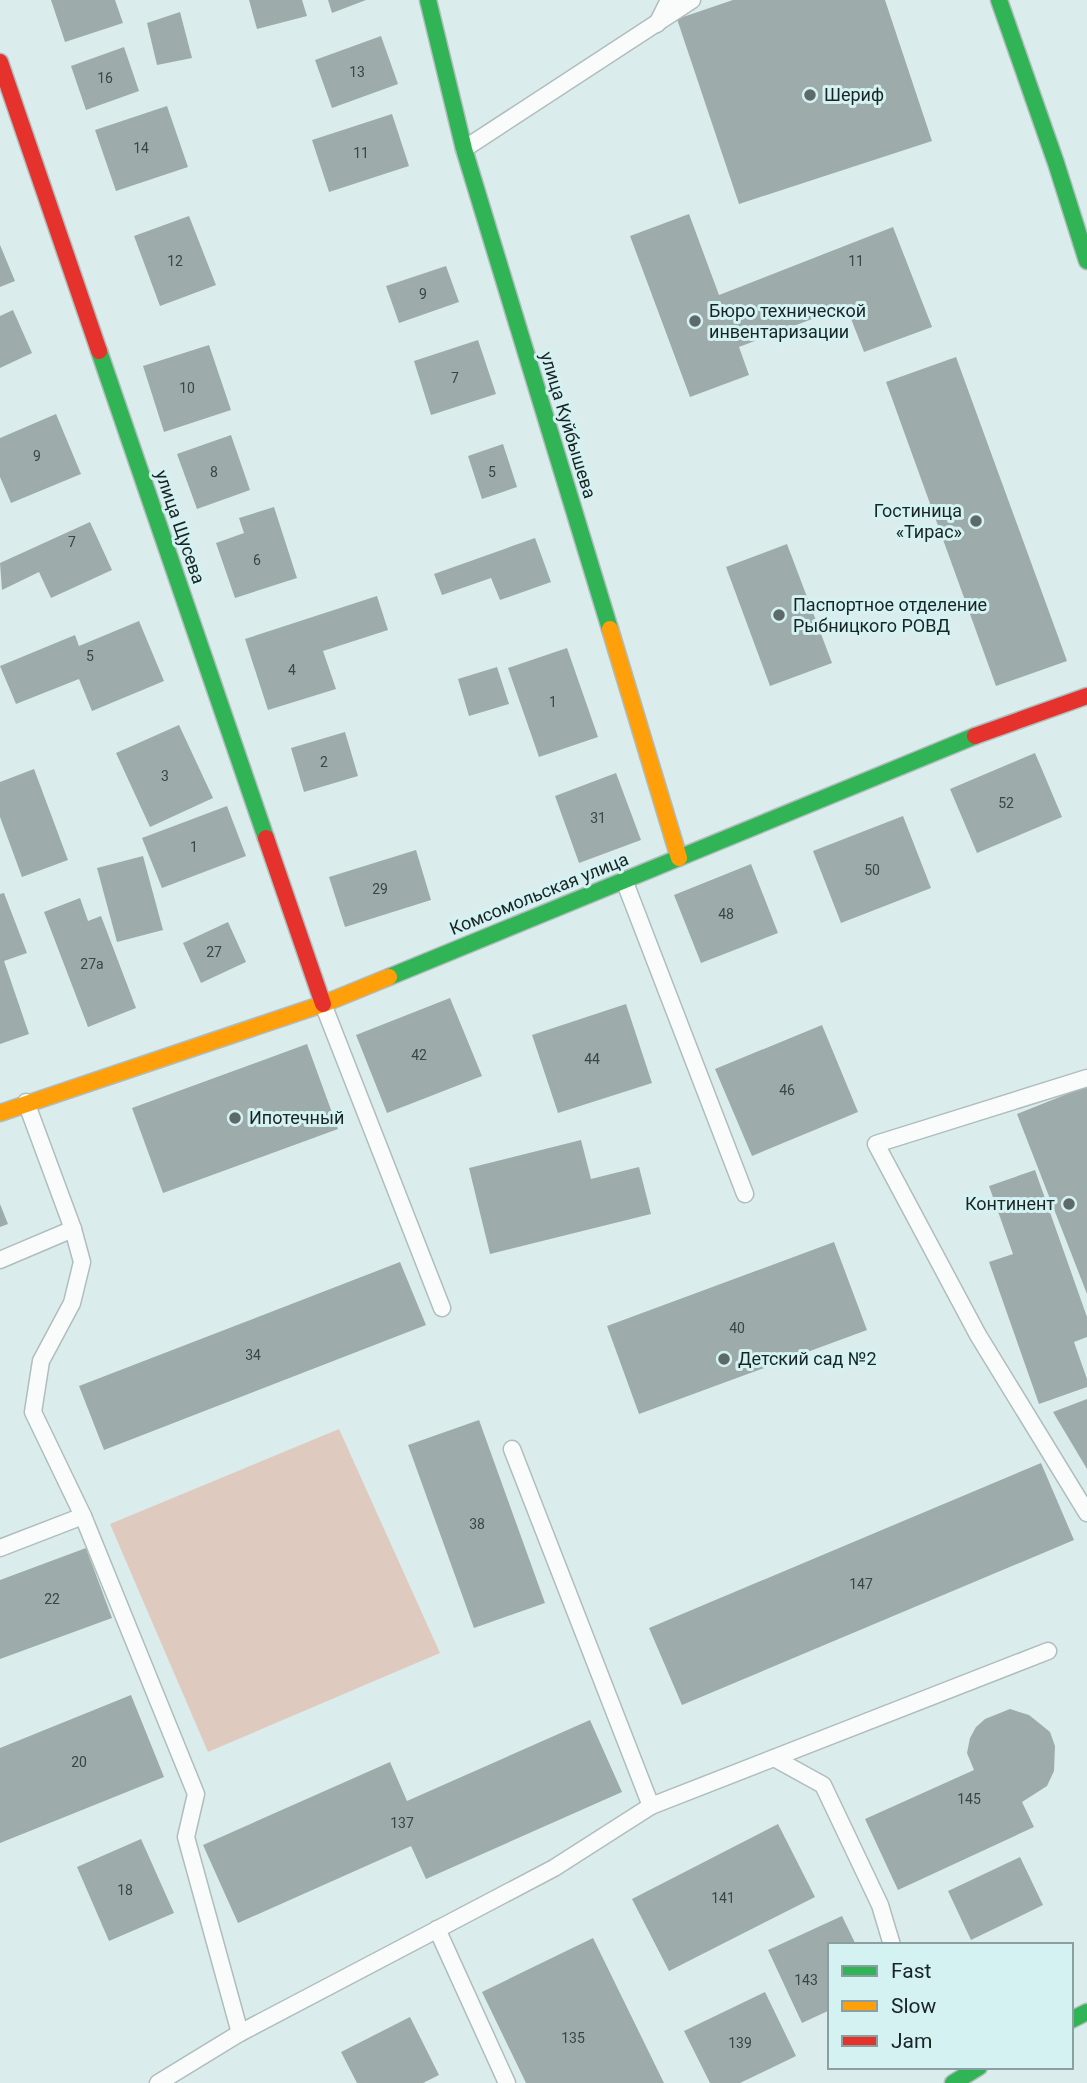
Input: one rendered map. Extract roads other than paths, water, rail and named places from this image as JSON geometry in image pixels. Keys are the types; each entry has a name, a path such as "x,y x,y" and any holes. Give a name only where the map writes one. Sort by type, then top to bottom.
{"street":[{"name":"улица Куйбышева","path":"428,0 464,149 679,858"},
{"path":"999,0 1087,261"},
{"name":"улица Щусева","path":"0,62 323,1004"},
{"name":"Комсомольская улица","path":"0,1113 26,1102 323,1004 949,745 1087,696"},
{"path":"947,2080 974,2069"}],"lane":[{"path":"656,26 669,0"},
{"path":"464,149 607,53 656,26 692,0"},
{"path":"624,880 745,1194"},
{"path":"323,1004 442,1308"},
{"path":"1087,1078 876,1144 978,1335 1087,1513"},
{"path":"26,1102 73,1228 82,1262 72,1303 41,1361 33,1412 83,1516 196,1794 186,1837 240,2033"},
{"path":"0,1260 73,1228"},
{"path":"512,1449 651,1806"},
{"path":"0,1548 83,1516"},
{"path":"158,2083 240,2033 554,1868 651,1806 1048,1651"},
{"path":"774,1758 823,1785 880,1905 891,1943"},
{"path":"437,1929 506,2083"}],"place":[{"name":"Шериф","path":"810,95"},
{"name":"Бюро технической инвентаризации","path":"695,321"},
{"name":"Гостиница «Тирас»","path":"976,521"},
{"name":"Паспортное отделение Рыбницкого РОВД","path":"779,615"},
{"name":"Ипотечный","path":"235,1118"},
{"name":"Континент","path":"1069,1204"},
{"name":"Детский сад №2","path":"724,1359"}]}
